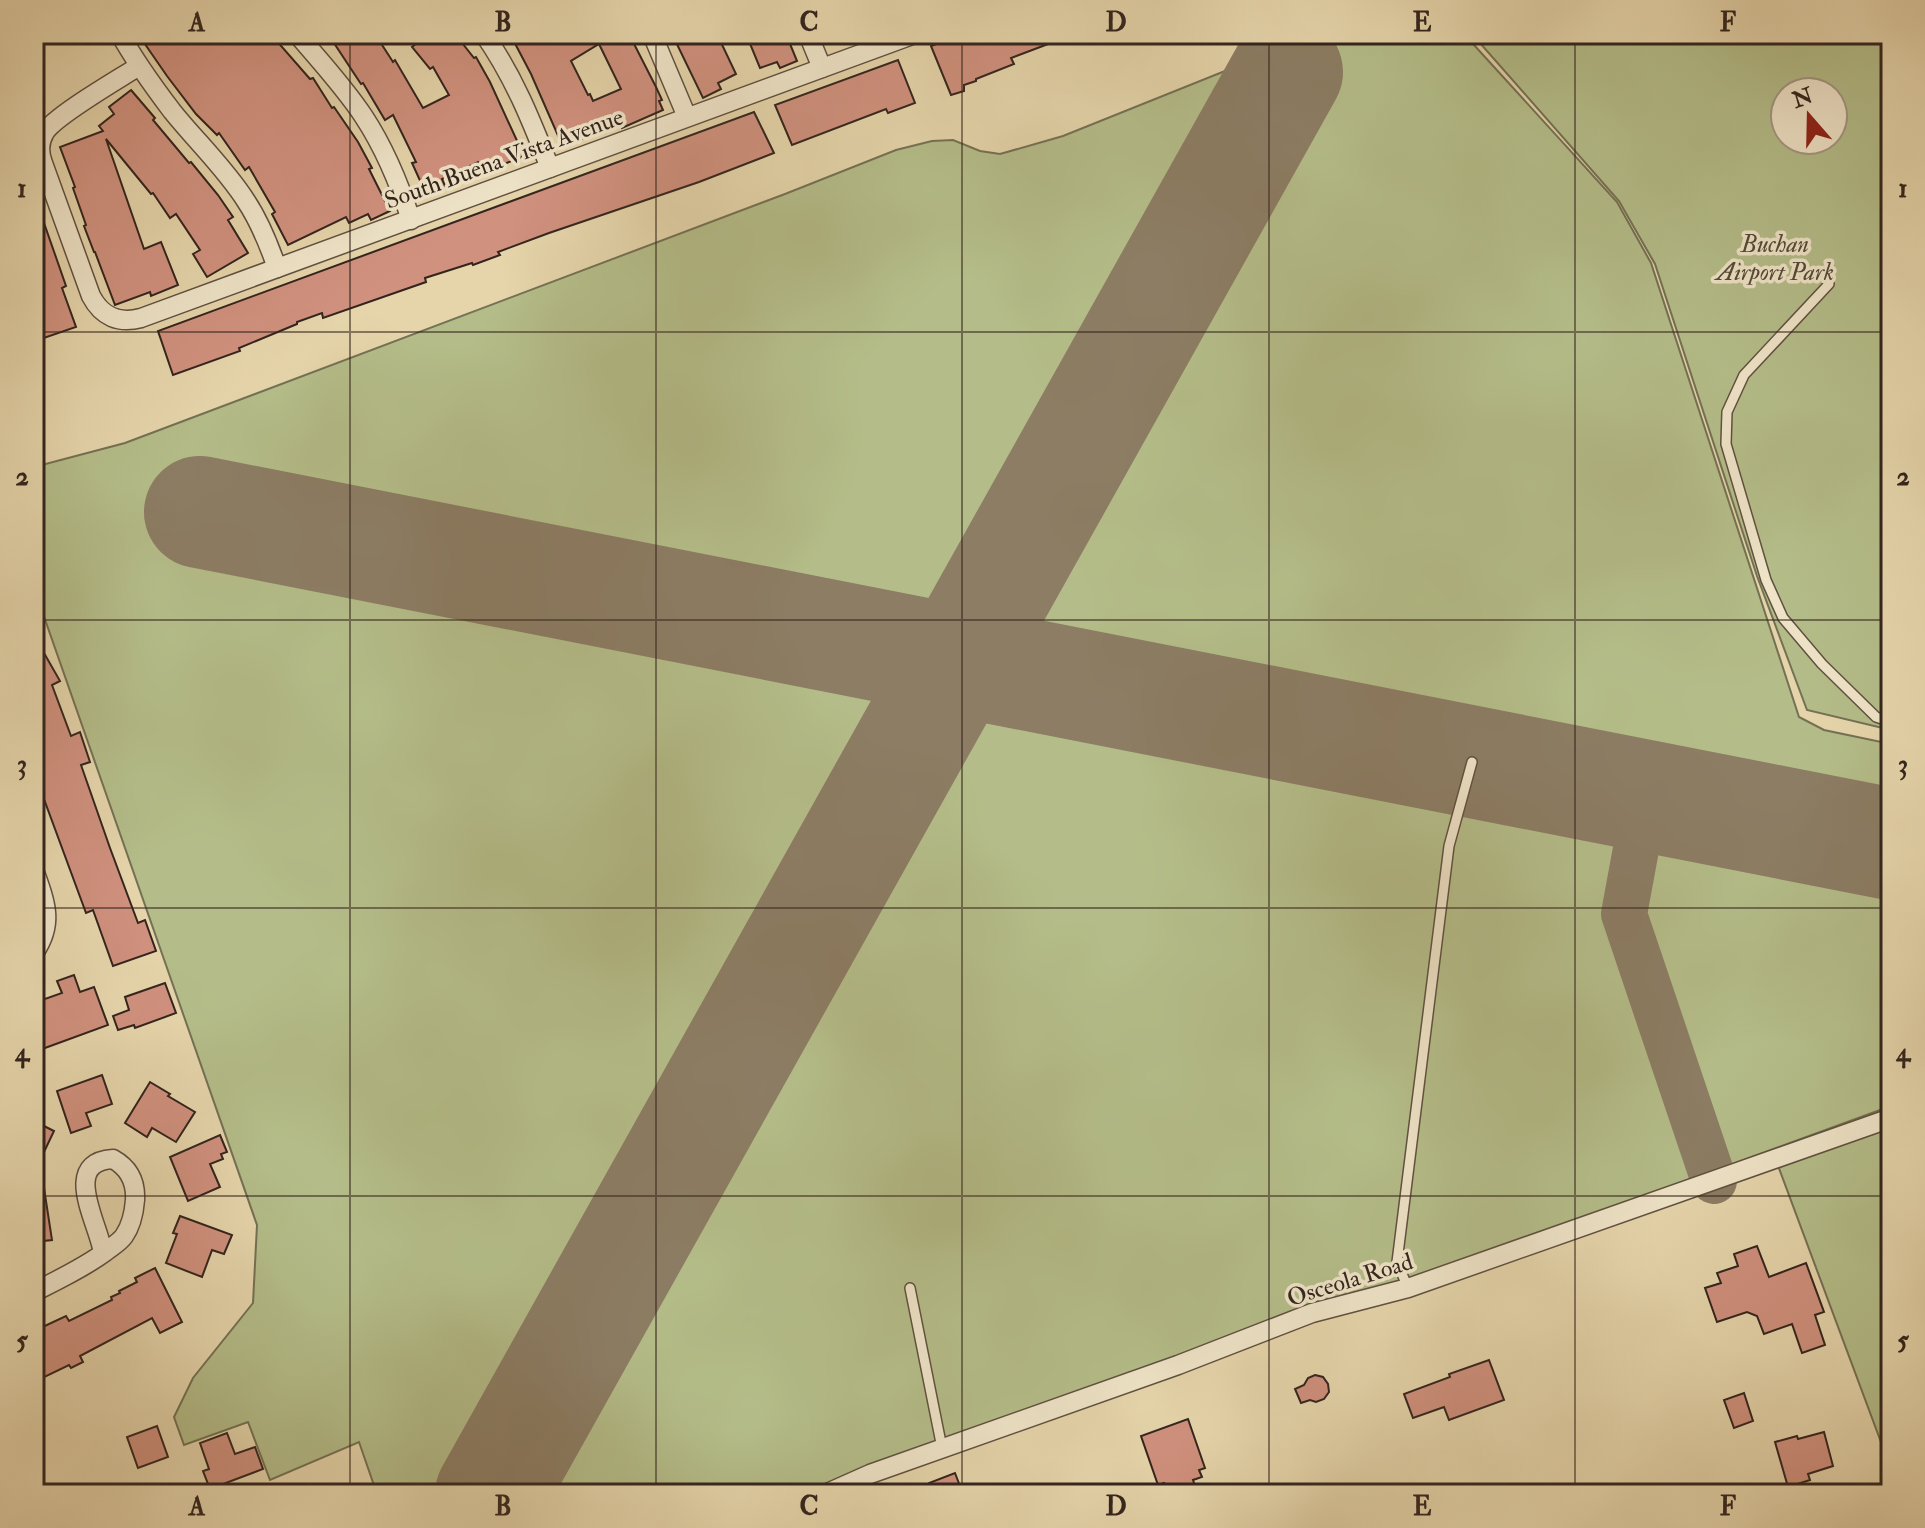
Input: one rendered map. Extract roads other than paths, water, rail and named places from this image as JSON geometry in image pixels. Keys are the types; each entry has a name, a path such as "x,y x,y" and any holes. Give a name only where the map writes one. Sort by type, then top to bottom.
{"street":[{"path":"120,34 172,111 246,201 263,231 277,268"},
{"path":"297,34 372,129 392,167 411,220"},
{"path":"484,34 527,108 550,168"},
{"path":"652,34 687,117"},
{"path":"808,34 822,68"},
{"name":"South Buena Vista Avenue","path":"139,66 57,120 47,129 41,145 41,157 91,296 98,308 120,320 137,319 915,34"},
{"path":"34,870 47,918 45,932 34,953"},
{"name":"Osceola Road","path":"825,1494 870,1474 1178,1365 1312,1313 1408,1288 1891,1118"},
{"path":"34,1292 94,1261 122,1239 130,1227 135,1193 129,1173 123,1164 113,1159 97,1162 86,1175 86,1193 103,1253"}],"lane":[{"path":"1829,284 1744,375 1727,412 1726,444 1766,580 1783,618 1822,664 1876,717 1891,722"},
{"path":"1408,1288 1397,1262 1449,846 1472,762"},
{"path":"910,1288 942,1448"}],"park label":[{"name":"Buchan Airport Park","path":"1775,258"}]}
